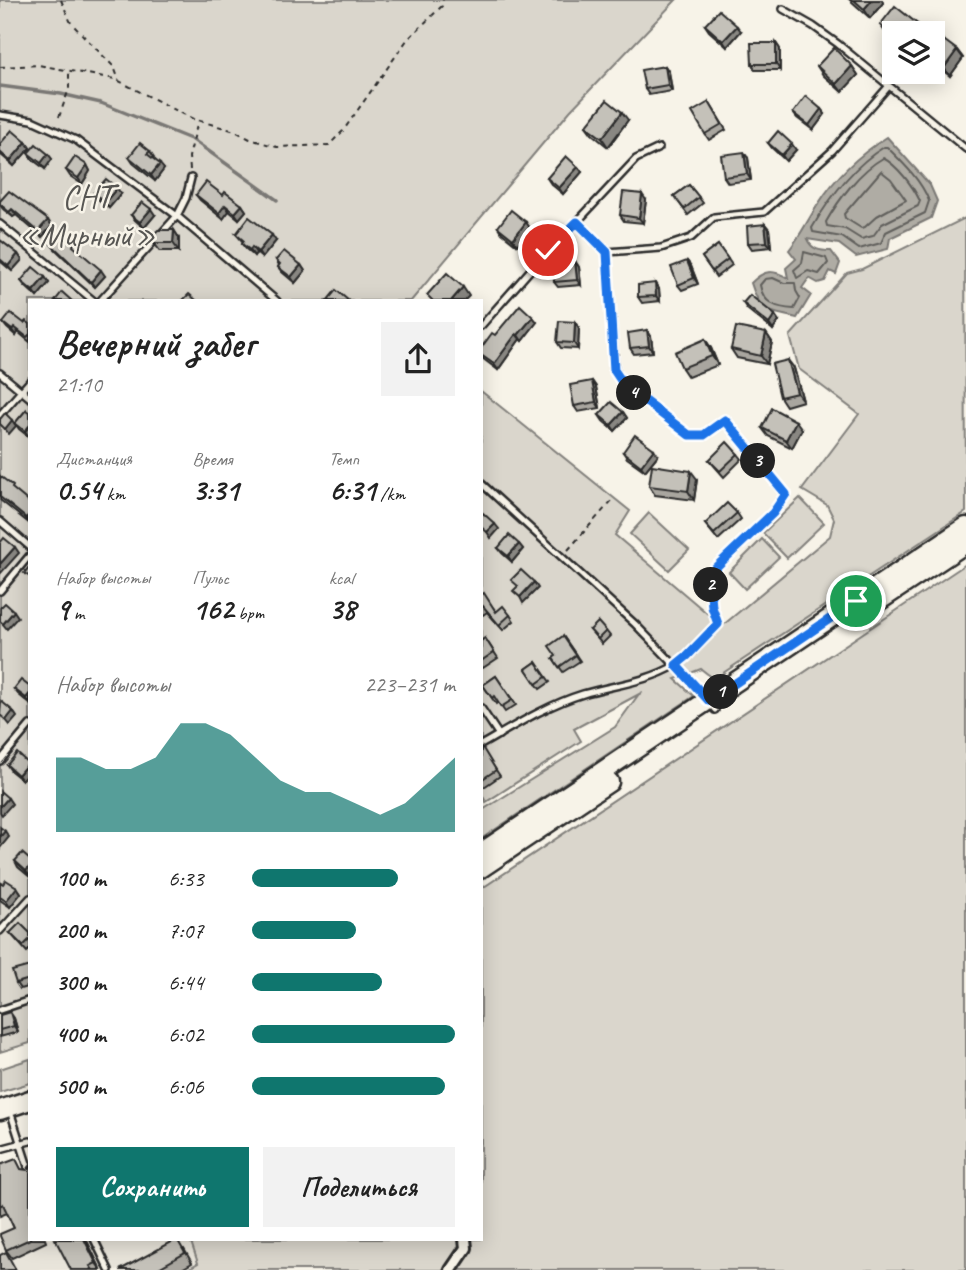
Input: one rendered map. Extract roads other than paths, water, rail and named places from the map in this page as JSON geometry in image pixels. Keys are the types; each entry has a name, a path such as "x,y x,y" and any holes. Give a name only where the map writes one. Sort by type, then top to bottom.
{"main road":[{"path":"483,867 966,527"},
{"path":"483,852 966,542"},
{"path":"4,1116 28,1101"},
{"path":"4,1116 28,1112"}],"street":[{"path":"451,1270 466,1248 465,1241"}],"lane":[{"path":"783,9 838,44 966,149"},
{"path":"607,252 661,248 691,239 714,217 764,212 832,151 888,87"},
{"path":"0,115 32,120 76,140 177,216 275,299"},
{"path":"483,324 548,250 636,159 659,148"},
{"path":"102,299 177,216 186,198 191,177"},
{"path":"483,744 554,705 583,694 634,682 676,665 687,656 718,624 711,595 715,568 773,513 786,494 725,420 704,435 689,435 624,385 614,370 607,252 577,222"},
{"path":"0,224 92,299"},
{"path":"0,373 28,396"},
{"path":"0,415 28,383"},
{"path":"483,485 564,557 676,665 712,706"},
{"path":"0,521 28,545"},
{"path":"0,591 28,557"},
{"path":"483,711 499,734"},
{"path":"0,761 28,727"},
{"path":"0,930 28,900"},
{"path":"0,1010 28,1001"},
{"path":"4,1116 20,1143 28,1166"},
{"path":"0,1149 28,1141"},
{"path":"95,1241 109,1270"}],"water":[{"path":"887,137 930,185 937,201 931,218 890,238 888,249 856,257 839,244 807,239 811,246 817,249 831,251 840,263 836,274 830,271 825,281 818,283 809,278 802,288 811,295 797,318 767,310 758,301 751,283 768,272 788,278 786,268 796,259 789,250 826,193 849,166"}],"waterway":[{"path":"0,86 61,94 101,103 193,140 277,200"}],"park label":[{"name":"СНТ «Мирный»","path":"87,215"}]}
